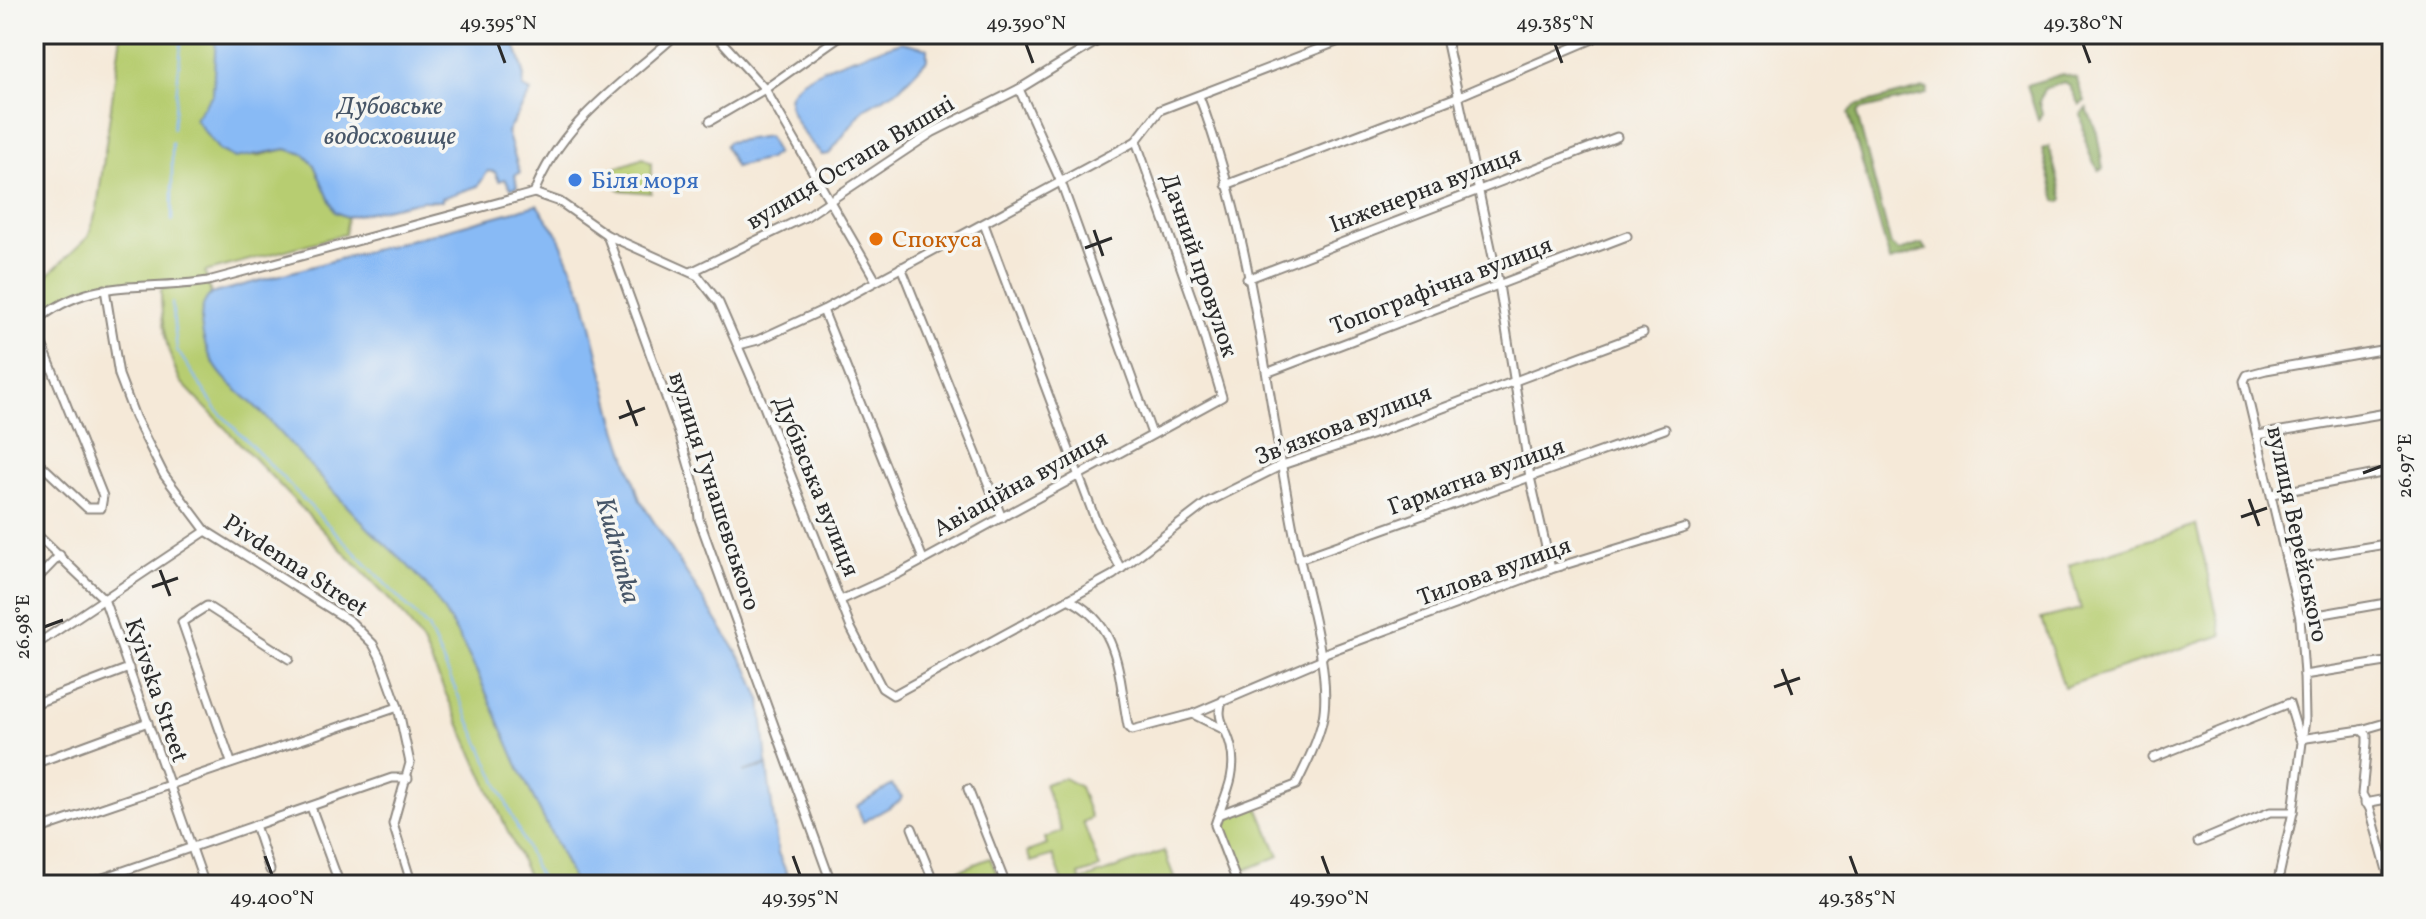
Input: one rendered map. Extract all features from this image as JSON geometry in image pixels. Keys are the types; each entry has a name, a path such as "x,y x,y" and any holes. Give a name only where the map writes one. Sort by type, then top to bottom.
{"street":[{"path":"34,458 87,508 101,508 103,496 82,437 34,323 72,297 105,289 173,287 208,281 534,193 545,163 560,140 677,34"},
{"path":"715,34 765,89 875,279"},
{"path":"710,121 765,89 843,34"},
{"name":"вулиця Остапа Вишні","path":"691,272 772,235 832,201 933,132 1019,89 1109,34"},
{"path":"739,345 758,340 823,310 875,279 1136,141 1154,114 1357,34"},
{"path":"1445,34 1499,285 1530,477 1551,569"},
{"path":"1226,185 1457,97 1593,39"},
{"path":"1019,89 1061,182 1152,434"},
{"path":"1199,96 1226,185 1269,372 1282,465 1320,660 1324,717 1296,785 1220,814"},
{"name":"Інженерна вулиця","path":"1247,279 1617,137"},
{"name":"Дачний провулок","path":"1136,141 1222,388 1219,401"},
{"name":"Дубівська вулиця","path":"534,193 560,202 607,235 691,272 719,303 739,345 851,628 882,688 893,695 1078,593"},
{"path":"984,224 1077,474 1121,569"},
{"name":"вулиця Гунашевського","path":"607,235 680,436 696,490 699,519 832,885"},
{"name":"Топографічна вулиця","path":"1269,372 1627,236"},
{"path":"901,267 1002,518"},
{"name":"Pivdenna Street","path":"105,289 119,375 135,417 164,475 206,531 363,632 380,657 398,707 410,763 393,824 412,885"},
{"path":"823,310 923,559"},
{"name":"Звʼязкова вулиця","path":"1078,593 1121,569 1208,502 1282,465 1643,333"},
{"name":"вулиця Верейського","path":"2277,885 2293,812 2305,719 2304,675 2300,618 2244,381 2247,375 2266,370 2392,348"},
{"name":"Авіаційна вулиця","path":"841,600 1002,518 1077,474 1219,401"},
{"path":"2258,435 2392,412"},
{"name":"Гарматна вулиця","path":"1299,559 1665,429"},
{"path":"2272,494 2392,471"},
{"name":"Тилова вулиця","path":"1068,599 1091,611 1114,648 1128,726 1132,730 1141,729 1193,714 1266,686 1320,660 1325,653 1551,569 1685,528"},
{"path":"34,646 206,531"},
{"name":"Kyivska Street","path":"34,532 104,599 205,885"},
{"path":"2288,560 2392,543"},
{"path":"34,582 60,555"},
{"path":"2300,618 2392,602"},
{"path":"231,762 182,622 207,606 289,659"},
{"path":"2304,675 2392,661"},
{"path":"34,704 129,668"},
{"path":"1223,700 1220,713 1233,754 1229,791 1215,829 1238,885"},
{"path":"2153,758 2289,703 2300,739 2361,730 2392,721"},
{"path":"34,831 398,707"},
{"path":"1193,714 1223,729"},
{"path":"34,764 148,722"},
{"path":"2361,730 2367,735 2362,794 2389,868 2391,885"},
{"path":"83,885 392,778 408,778"},
{"path":"968,789 1006,885"},
{"path":"2365,803 2392,798"},
{"path":"311,807 340,885"},
{"path":"2198,842 2270,812 2293,812"},
{"path":"255,825 270,870"},
{"path":"912,828 935,885"}],"green space":[{"path":"121,34 216,34 214,91 210,102 196,119 212,142 257,156 286,149 304,154 314,165 335,212 347,217 345,234 205,272 211,294 206,300 202,317 206,346 223,376 270,421 434,596 468,655 575,885 532,885 423,643 402,613 181,382 163,326 161,290 169,287 132,285 98,288 66,298 34,318 34,288 88,237 97,209"},
{"path":"2063,74 2076,78 2085,101 2079,105 2069,85 2064,82 2044,89 2039,102 2042,113 2038,120 2027,85"},
{"path":"1928,89 1927,94 1859,110 1857,114 1891,245 1899,251 1922,244 1926,250 1890,261 1848,113 1855,106"},
{"path":"2087,108 2097,133 2103,168 2100,171 2088,151 2081,114"},
{"path":"2049,146 2063,199 2060,202 2056,201 2042,149"},
{"path":"643,158 651,163 651,193 620,190 613,184 613,169"},
{"path":"2196,525 2222,635 2064,687 2041,619 2081,609 2069,565"},
{"path":"1064,778 1080,787 1091,818 1083,822 1100,868 1079,875 1080,881 1164,851 1177,885 1064,885 1053,855 1031,862 1027,852 1047,845 1045,838 1062,832 1044,784"},
{"path":"1257,805 1279,856 1241,872 1220,830 1220,821"},
{"path":"990,858 999,878 982,885 940,885 938,878"}],"water":[{"name":"Дубовське водосховище","path":"216,34 512,34 524,72 523,88 531,92 507,132 520,173 515,175 517,187 511,188 505,179 499,181 495,172 488,171 478,186 442,198 442,201 422,201 347,217 335,212 314,165 304,154 286,149 235,158 219,150 195,119 213,93"},
{"path":"902,42 927,48 927,60 899,89 864,109 829,154 822,155 793,115 789,101 793,90 803,81 836,64"},
{"path":"768,136 776,153 769,159 735,167 725,146 728,142"},
{"name":"Kudrianka","path":"537,205 557,233 584,297 614,419 640,500 749,671 761,700 767,764 743,772 767,766 778,853 792,885 575,885 468,655 434,596 263,414 223,377 206,346 201,317 202,308 211,294"},
{"path":"892,785 902,797 900,801 863,822 857,806"}],"waterway":[{"path":"173,129 182,34"},
{"path":"172,143 172,221"},
{"path":"172,303 177,350 217,410 428,628 543,885"}],"place":[{"name":"Біля моря","path":"575,180"},
{"name":"Спокуса","path":"876,239"}]}
